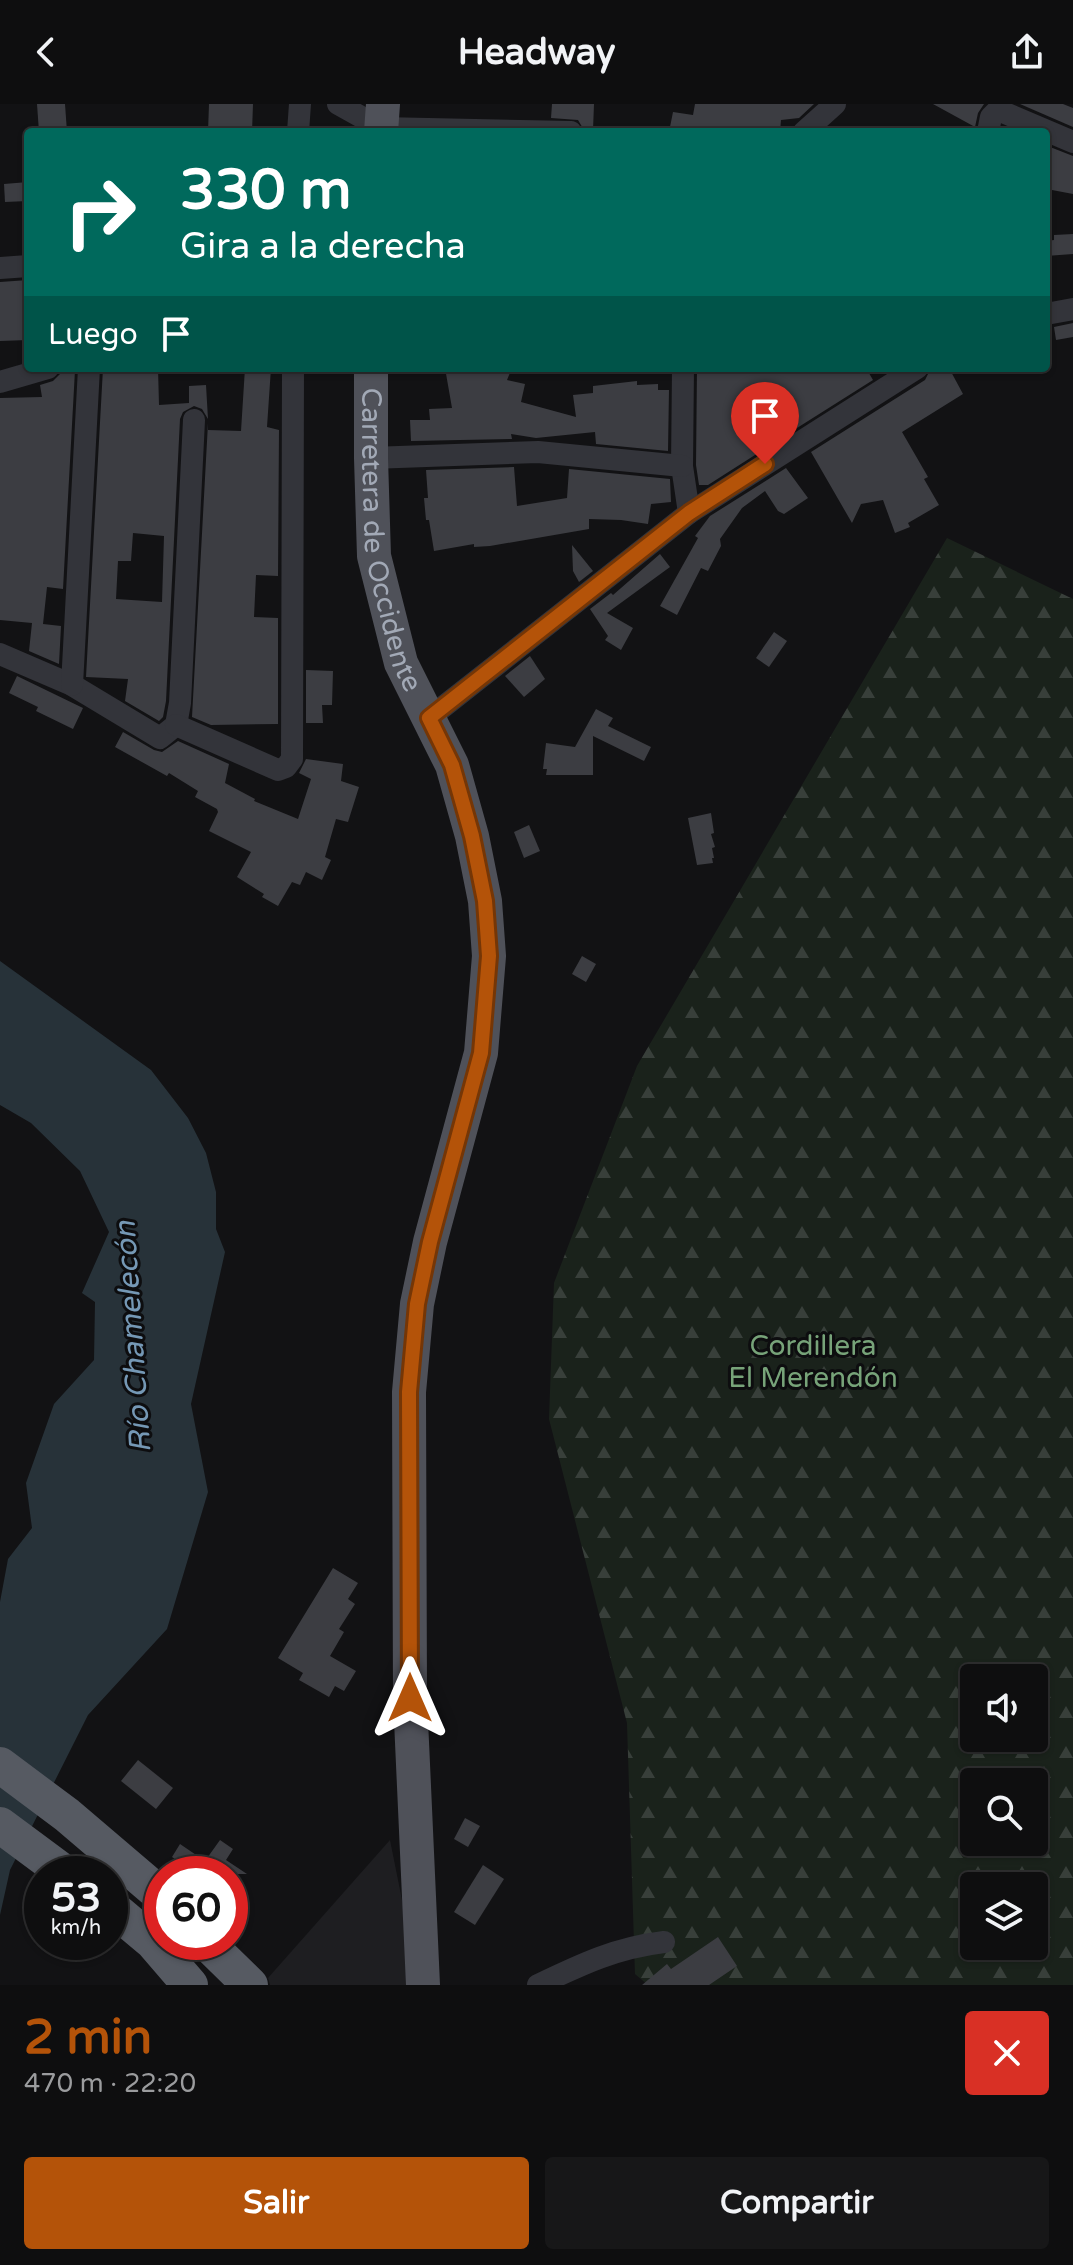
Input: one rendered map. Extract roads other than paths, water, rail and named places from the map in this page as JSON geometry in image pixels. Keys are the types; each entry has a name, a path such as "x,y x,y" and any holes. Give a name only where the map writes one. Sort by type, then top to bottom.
{"highway":[{"path":"0,1765 67,1815 144,1881"},
{"path":"0,1825 42,1856"},
{"path":"128,1921 153,1942 190,1985"},
{"path":"218,1960 235,1985"},
{"path":"224,1960 250,1985"}],"main road":[{"name":"Carretera de Occidente","path":"371,372 374,556 401,663 452,765 472,836 485,901 489,956 481,1053 430,1242 417,1304 409,1392 410,1698 423,1985"}],"street":[{"path":"298,128 300,104"},
{"path":"338,104 382,121 502,128"},
{"path":"808,128 835,104"},
{"path":"989,128 991,117 998,110 1040,128"},
{"path":"1050,132 1073,142"},
{"path":"0,268 24,266"},
{"path":"1050,313 1073,309"},
{"path":"0,382 34,372"},
{"path":"72,685 89,372"},
{"path":"176,725 278,770 286,767 292,759 293,372"},
{"path":"683,372 682,466 689,513"},
{"path":"429,718 689,513 911,372"},
{"path":"0,654 72,685 160,738 176,725 180,703 194,420"},
{"path":"371,458 538,452 682,466"},
{"path":"538,1985 629,1946 664,1942"}],"water":[{"name":"Río Chamelecón","path":"0,961 151,1070 188,1118 206,1153 216,1192 216,1229 225,1252 191,1404 208,1492 167,1629 88,1715 10,1870 0,1915 0,1602 8,1559 32,1528 26,1483 54,1404 94,1360 95,1302 82,1293 109,1232 80,1171 31,1123 0,1105"}],"park label":[{"name":"Cordillera El Merendón","path":"813,1362"}]}
